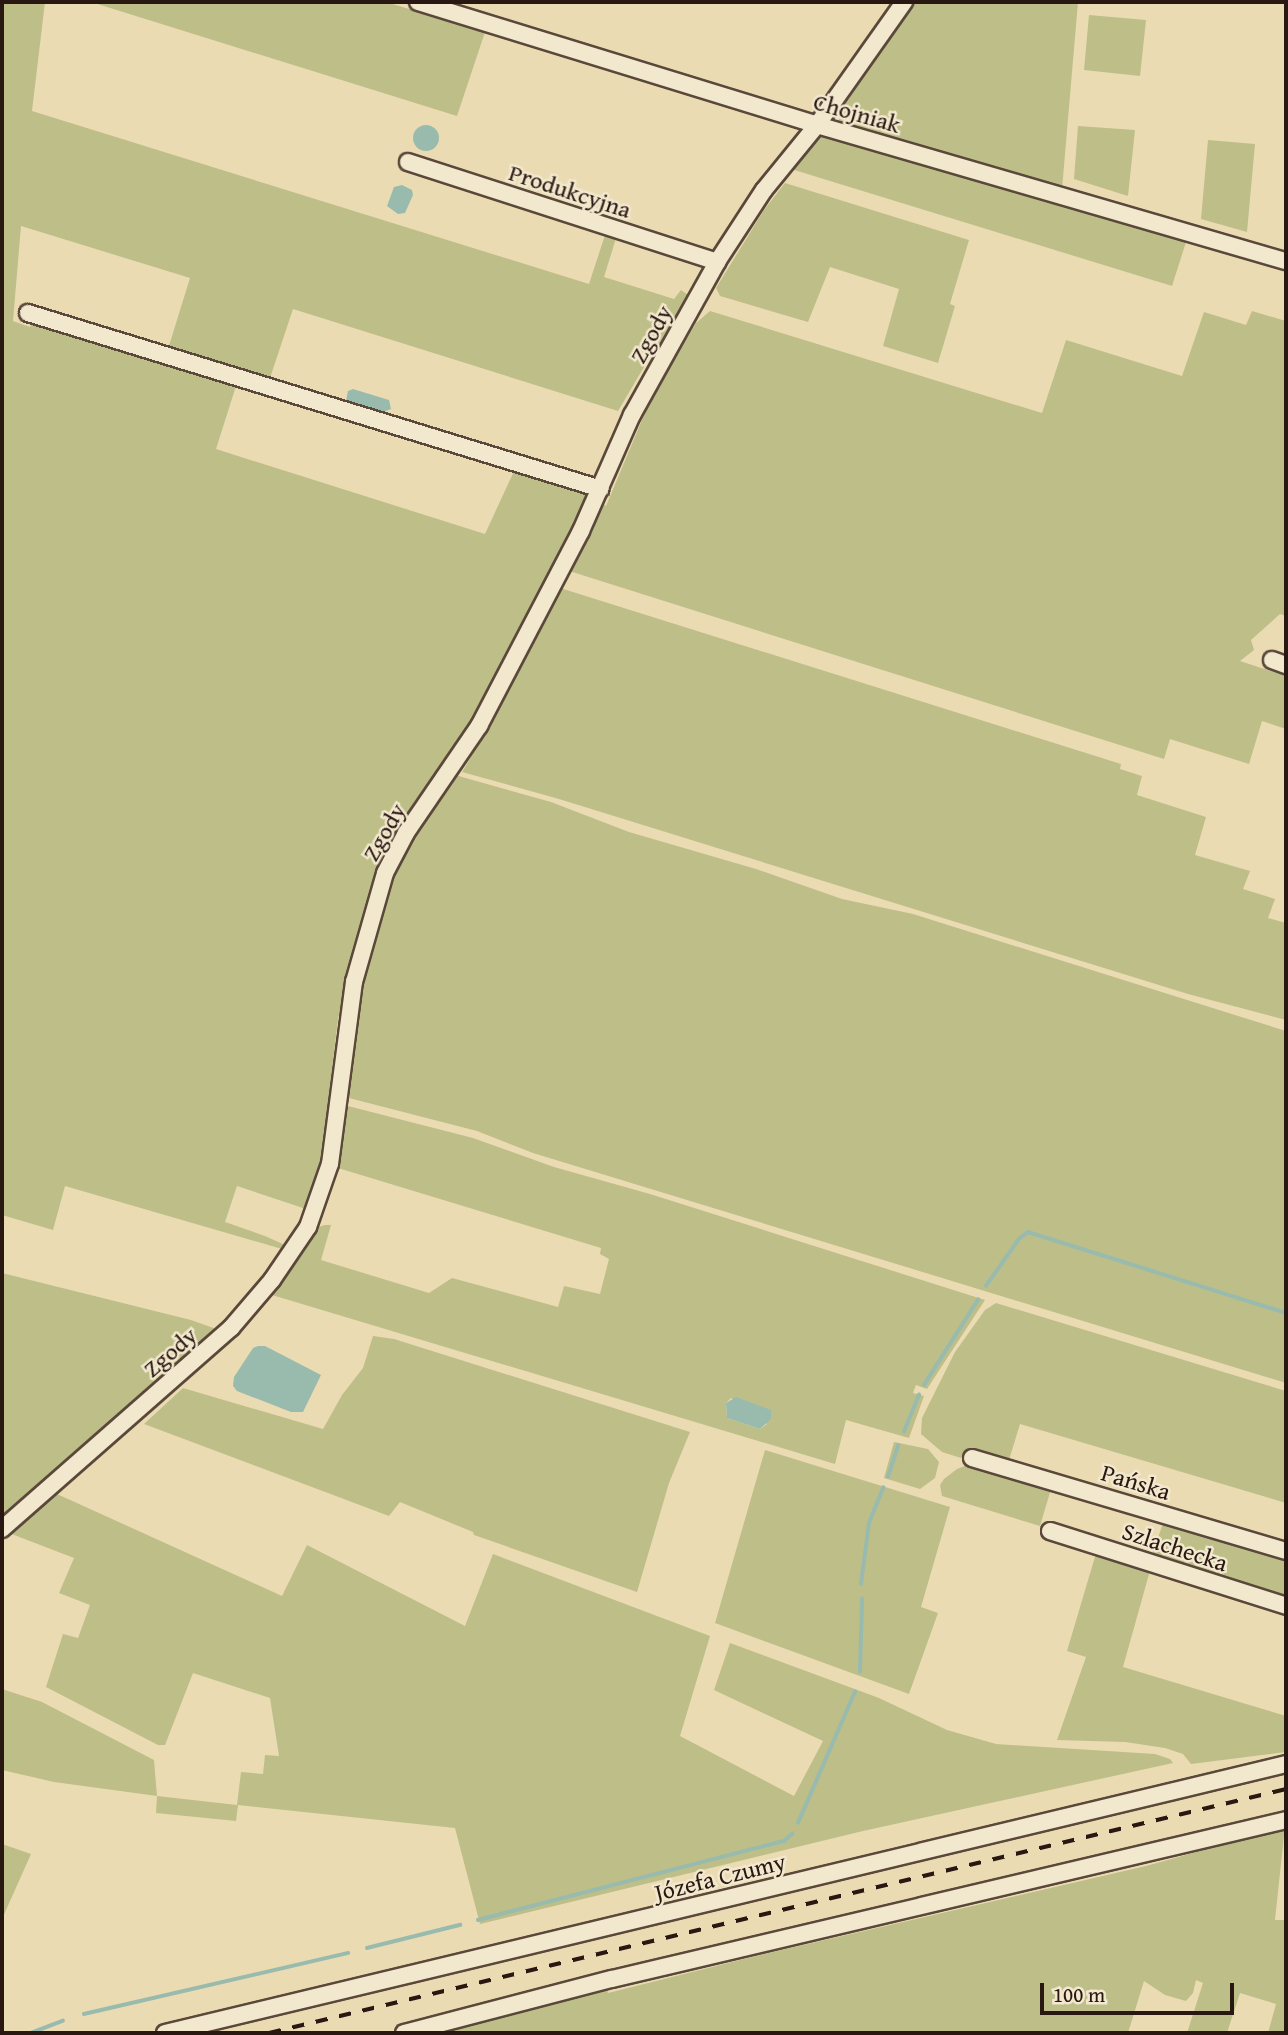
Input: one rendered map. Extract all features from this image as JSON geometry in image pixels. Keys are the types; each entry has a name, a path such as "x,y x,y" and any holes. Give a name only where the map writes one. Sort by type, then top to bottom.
{"street":[{"name":"Chojniak","path":"418,2 817,125 1286,261"},
{"name":"Zgody","path":"2,1529 231,1328 260,1295 308,1227 330,1164 354,982 385,873 406,833 479,726 601,489 632,415 717,262 764,190 817,125 904,2"},
{"name":"Produkcyjna","path":"408,162 717,262"},
{"path":"28,313 601,489"},
{"name":"Pańska","path":"972,1458 1286,1551"},
{"name":"Szlachecka","path":"1049,1531 1286,1606"},
{"name":"Józefa Czumy","path":"165,2033 1286,1764"},
{"path":"404,2033 611,1979 1286,1820"}],"green space":[{"path":"2,2 45,2 32,111 589,284 606,232 617,235 604,277 674,299 681,290 691,297 659,351 654,350 618,411 293,309 269,381 168,349 190,278 21,226 13,321 30,327 32,323 236,386 216,449 485,534 515,469 590,491 589,504 482,714 385,857 361,924 338,1019 321,1163 306,1209 237,1186 225,1222 285,1245 282,1249 65,1186 53,1230 2,1215"},
{"path":"91,2 386,2 485,32 457,116"},
{"path":"915,2 1078,2 1062,189 840,123 837,111"},
{"path":"1089,15 1146,20 1140,76 1084,70"},
{"path":"1078,126 1135,130 1128,196 1074,179"},
{"path":"835,136 1187,239 1172,286 791,169 820,137"},
{"path":"1208,140 1255,144 1247,232 1201,219"},
{"path":"785,183 969,240 950,304 955,306 938,363 883,346 899,289 830,267 808,322 720,296 716,288 764,210"},
{"path":"710,311 1042,413 1066,340 1182,376 1204,312 1246,325 1252,311 1286,321 1286,616 1280,614 1251,640 1254,650 1240,661 1286,676 1286,729 1262,721 1249,764 1170,739 1164,759 566,570 601,502 606,506 647,408 696,323"},
{"path":"557,587 1121,764 1120,769 1142,776 1137,795 1206,817 1195,855 1250,871 1243,889 1275,899 1268,918 1286,923 1286,1020 1188,994 559,799 462,772 495,718"},
{"path":"455,775 551,802 629,832 756,869 842,899 913,914 1286,1031 1286,1383 533,1153 477,1131 345,1097 353,1024 378,920 400,862"},
{"path":"344,1105 473,1138 554,1167 650,1194 985,1300 927,1389 916,1385 913,1393 924,1396 909,1438 846,1420 835,1464 272,1295 315,1228 325,1225 331,1225 321,1260 429,1293 452,1278 558,1307 564,1286 600,1294 609,1259 600,1254 601,1248 338,1168","holes":["731,1398 767,1424 760,1429 727,1418 726,1403"]},
{"path":"2,1273 191,1320 222,1331 2,1519"},
{"path":"996,1303 1286,1391 1286,1503 1020,1424 1009,1460 970,1448 967,1456 961,1458 942,1452 921,1434 922,1418 955,1352 985,1310"},
{"path":"373,1336 394,1339 690,1432 669,1483 637,1592 474,1535 473,1532 400,1502 389,1516 144,1424 183,1388 323,1429 342,1395 363,1368"},
{"path":"894,1442 928,1449 939,1462 935,1478 920,1489 884,1478"},
{"path":"765,1450 950,1507 921,1607 938,1613 909,1694 715,1623"},
{"path":"970,1464 1051,1489 1040,1526 942,1496 940,1485 944,1479 957,1469"},
{"path":"57,1494 282,1596 307,1545 465,1626 493,1554 710,1636 680,1736 794,1796 823,1741 714,1690 730,1643 879,1698 947,1730 996,1744 1155,1754 1170,1759 1173,1763 863,1831 480,1924 455,1828 238,1805 236,1821 156,1813 157,1796 237,1805 241,1772 263,1774 265,1755 279,1756 270,1698 193,1673 165,1745 158,1745 46,1687 63,1634 78,1638 90,1605 59,1593 74,1558 9,1533"},
{"path":"1163,1523 1286,1560 1286,1600 1151,1559"},
{"path":"1097,1550 1151,1567 1123,1667 1286,1716 1286,1752 1191,1764 1183,1754 1165,1748 1125,1742 1057,1740 1086,1657 1067,1651"},
{"path":"2,1689 42,1702 154,1760 157,1796 54,1782 2,1770"},
{"path":"1285,1826 1275,1920 1286,1920 1286,2033 1268,2033 1276,2004 1240,1993 1227,2033 1187,2033 1203,1983 1196,1980 1193,1993 1186,2001 1165,1995 1144,1981 1128,2033 435,2033 553,2003 605,1984 608,1993 1146,1866 1222,1845 1220,1839"},
{"path":"2,1844 31,1854 2,1919"}],"shaded area":[{"path":"426,125 435,129 439,138 435,147 426,151 417,147 413,138 417,129"},
{"path":"402,185 412,190 413,195 405,213 398,214 387,206 394,187"},
{"path":"353,389 389,400 391,409 383,412 346,401 348,391"},
{"path":"265,1346 321,1375 303,1412 291,1412 237,1391 233,1386 234,1377 253,1348"},
{"path":"736,1397 771,1410 771,1419 760,1429 727,1418 726,1403"}],"waterway":[{"path":"986,1286 1019,1239 1028,1232 1286,1313"},
{"path":"924,1385 978,1300"},
{"path":"904,1432 919,1395"},
{"path":"888,1477 898,1446"},
{"path":"861,1584 869,1523 883,1488"},
{"path":"860,1672 862,1599"},
{"path":"798,1823 855,1692"},
{"path":"478,1920 784,1841 792,1834"},
{"path":"367,1948 460,1925"},
{"path":"84,2014 348,1953"},
{"path":"31,2033 63,2021"}],"railway":[{"path":"269,2033 1286,1789"}]}
